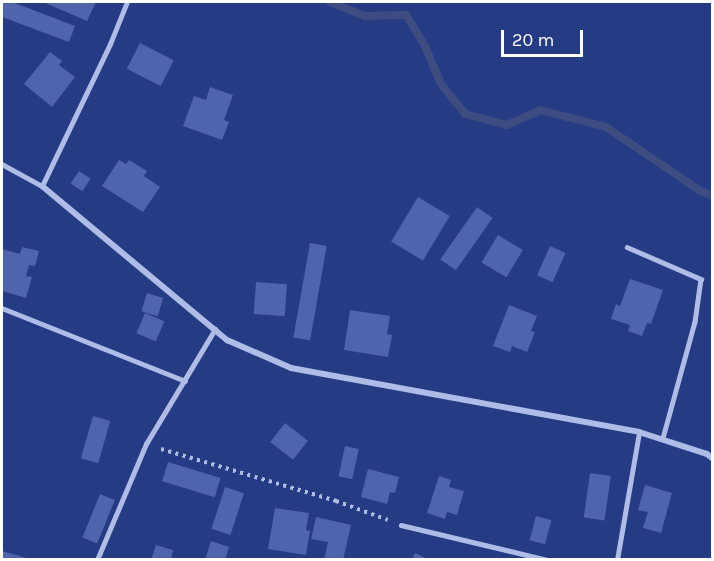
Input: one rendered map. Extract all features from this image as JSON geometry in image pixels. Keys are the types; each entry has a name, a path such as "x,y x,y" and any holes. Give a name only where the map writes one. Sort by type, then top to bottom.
{"street":[{"path":"42,186 227,340 291,368 639,432 663,438 712,458"}],"lane":[{"path":"2,164 42,186 110,44 127,2"},
{"path":"627,247 701,279 695,322 663,438"},
{"path":"2,308 185,381"},
{"path":"97,560 146,444 215,329"},
{"path":"617,560 639,432"},
{"path":"401,525 548,560"}],"path":[{"path":"146,444 336,501 401,525"}],"building":[{"path":"2,2 12,2 75,26 69,42 2,17"},
{"path":"43,2 96,2 87,21"},
{"path":"140,43 174,60 161,86 127,69"},
{"path":"50,52 62,61 59,65 75,77 52,107 24,84"},
{"path":"210,87 233,95 224,120 229,122 222,140 183,126 194,96 206,100"},
{"path":"119,160 126,164 129,160 147,171 144,176 160,187 143,212 102,186"},
{"path":"79,171 91,179 82,191 71,183"},
{"path":"418,197 450,216 423,261 391,242"},
{"path":"477,207 493,218 456,270 440,259"},
{"path":"498,235 523,250 506,277 482,262"},
{"path":"310,243 327,246 310,340 293,338"},
{"path":"550,246 566,253 553,282 537,275"},
{"path":"22,247 39,251 35,266 29,265 26,276 32,277 26,298 2,291 2,249 20,254"},
{"path":"630,279 663,290 651,324 647,323 642,336 628,331 630,325 611,319 616,304 620,306"},
{"path":"256,282 287,284 285,316 254,314"},
{"path":"147,293 163,298 158,316 141,311"},
{"path":"509,305 537,316 531,331 535,332 527,352 512,346 510,352 493,346"},
{"path":"350,310 390,316 387,334 392,335 388,357 344,350"},
{"path":"145,313 164,321 156,341 136,333"},
{"path":"93,416 110,421 98,463 81,458"},
{"path":"285,423 308,441 293,460 270,442"},
{"path":"345,446 359,449 352,479 339,476"},
{"path":"168,462 221,478 215,497 162,481"},
{"path":"368,469 399,477 395,493 390,492 387,504 361,497"},
{"path":"590,473 611,476 605,520 584,518"},
{"path":"439,476 451,480 449,487 464,491 457,515 447,512 445,519 427,513"},
{"path":"645,485 672,493 661,533 643,528 648,512 638,510"},
{"path":"225,487 244,493 230,535 211,529"},
{"path":"100,494 115,500 97,544 82,538"},
{"path":"275,508 309,513 306,530 310,531 306,555 268,549"},
{"path":"536,516 551,520 545,544 530,540"},
{"path":"316,517 351,525 343,560 324,560 328,542 311,539"},
{"path":"211,541 229,547 225,560 205,560"},
{"path":"156,545 173,550 171,560 151,560"},
{"path":"2,551 30,559 30,560 2,560"},
{"path":"415,553 430,560 412,560"}],"waterway":[{"path":"330,2 364,16 406,15 425,46 441,84 465,114 507,125 540,110 606,127 699,190 712,196"}]}
